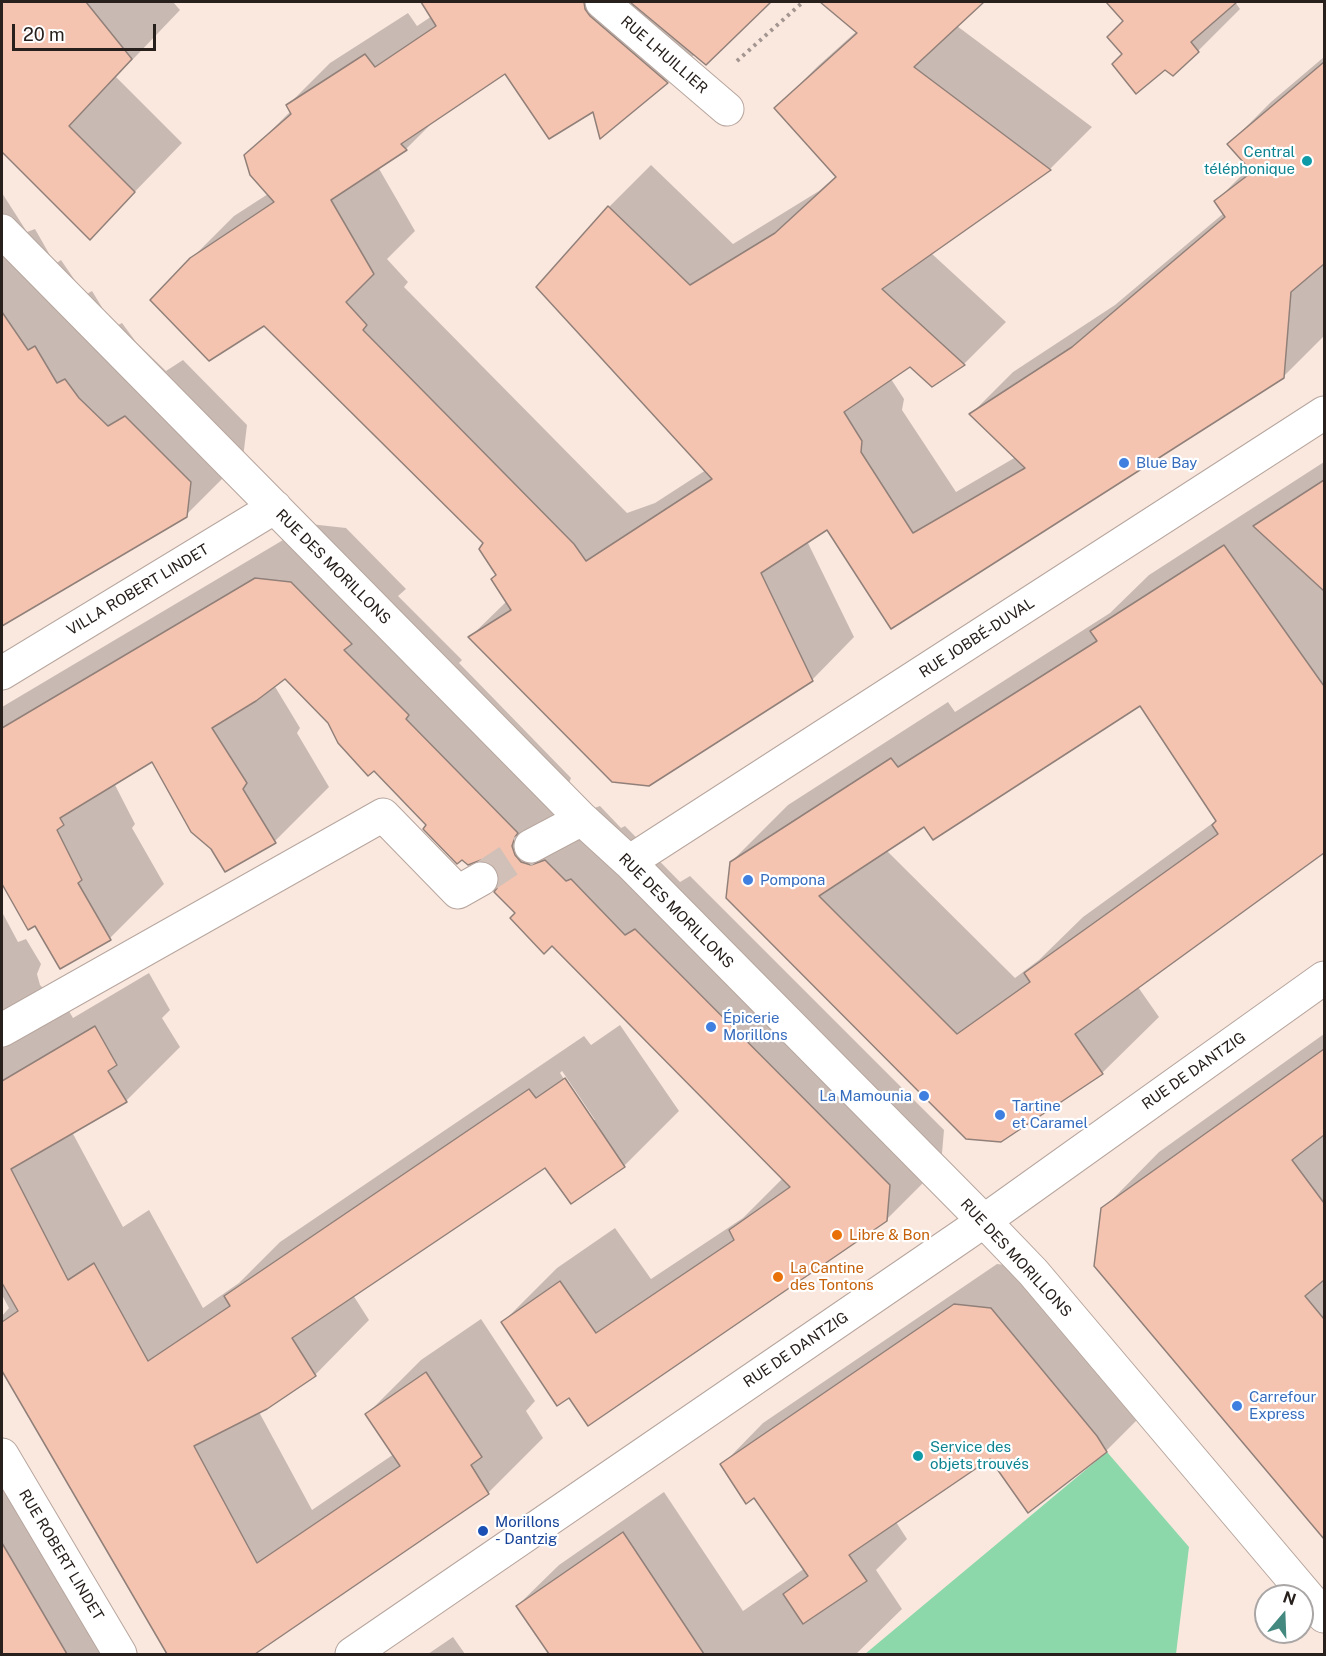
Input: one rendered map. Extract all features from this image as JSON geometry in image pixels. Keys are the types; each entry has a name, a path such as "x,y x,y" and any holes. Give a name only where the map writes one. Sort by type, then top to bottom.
{"street":[{"name":"RUE LHUILLIER","path":"602,2 727,109"},
{"name":"RUE DES MORILLONS","path":"2,231 1033,1272 1324,1616"},
{"name":"RUE JOBBÉ-DUVAL","path":"629,862 1324,413"},
{"name":"VILLA ROBERT LINDET","path":"2,672 274,507"},
{"path":"2,1030 383,815 458,892 481,879"},
{"path":"531,846 582,819"},
{"name":"RUE DE DANTZIG","path":"352,1654 984,1221 1324,978"},
{"name":"RUE ROBERT LINDET","path":"2,1455 120,1654"}],"path":[{"path":"741,58 803,2"}],"green space":[{"path":"1107,1452 1189,1547 1176,1654 865,1654"}],"building":[{"path":"2,2 86,2 132,59 69,126 135,192 90,240 2,152"},
{"path":"421,2 584,2 585,9 590,16 668,83 600,139 593,112 549,139 505,74 401,144 407,150 331,200 374,274 346,302 367,325 363,330 574,544 586,561 712,479 536,287 608,206 690,285 775,233 836,177 774,108 857,33 820,2 984,2 914,67 1051,170 882,289 965,365 932,387 910,367 844,412 862,441 861,452 913,533 1025,468 969,414 1072,347 1225,217 1214,201 1252,172 1227,144 1324,62 1324,264 1291,292 1284,378 891,629 827,530 761,573 813,681 649,786 612,782 468,637 511,610 491,579 496,575 479,549 483,543 264,326 209,361 150,300 190,258 274,202 250,175 244,155 291,114 286,105 365,54 375,67 436,26"},
{"path":"630,2 771,2 706,65"},
{"path":"1106,2 1237,2 1191,42 1199,52 1173,76 1165,70 1136,94 1112,64 1122,54 1107,37 1123,21"},
{"path":"2,312 28,350 35,346 57,383 65,379 79,398 108,426 125,416 191,482 187,517 2,626"},
{"path":"1324,480 1324,591 1253,526"},
{"path":"1224,545 1324,686 1324,853 1075,1034 1103,1074 1001,1142 966,1139 726,898 730,862 891,758 898,767 1097,641 1090,631","holes":["1140,706 1216,821 1212,825 1218,834 1024,973 1030,982 957,1034 819,896 924,827 933,840"]},
{"path":"255,578 291,582 352,644 344,650 409,715 406,719 518,833 512,846 521,862 531,865 545,860 566,881 571,879 625,935 635,929 890,1185 887,1221 588,1426 569,1398 557,1406 501,1322 560,1281 596,1333 734,1240 729,1230 790,1187 552,946 544,954 510,918 515,913 494,892 500,879 498,870 491,863 481,860 468,865 462,860 457,864 423,829 426,825 374,771 368,776 338,743 328,723 285,679 256,701 212,728 247,783 243,789 276,843 225,872 211,849 191,832 152,762 60,818 64,825 57,830 82,880 78,883 111,940 60,969 35,926 28,930 2,884 2,728"},
{"path":"95,1026 117,1065 108,1071 127,1102 11,1169 68,1280 94,1263 148,1361 230,1306 224,1296 529,1089 536,1098 565,1078 625,1167 571,1204 545,1168 292,1338 316,1376 267,1409 194,1446 257,1563 400,1466 365,1414 426,1372 482,1457 471,1465 489,1494 255,1654 167,1654 2,1371 2,1322 18,1311 2,1283 2,1081"},
{"path":"1324,1049 1324,1135 1292,1160 1324,1203 1324,1280 1305,1296 1324,1319 1324,1539 1094,1266 1101,1208"},
{"name":"Service des objets trouvés","path":"954,1304 991,1308 1097,1436 1107,1452 1028,1513 990,1459 849,1555 867,1581 803,1624 783,1594 808,1576 754,1498 746,1504 720,1464"},
{"path":"623,1532 704,1654 549,1654 516,1606"},
{"path":"2,1543 67,1654 2,1654"}],"tunnel":[{"path":"481,879 531,846"}],"place":[{"name":"Central téléphonique","path":"1307,161"},
{"name":"Blue Bay","path":"1124,463"},
{"name":"Pompona","path":"748,880"},
{"name":"Épicerie Morillons","path":"711,1027"},
{"name":"La Mamounia","path":"924,1096"},
{"name":"Tartine et Caramel","path":"1000,1115"},
{"name":"Libre & Bon","path":"837,1235"},
{"name":"La Cantine des Tontons","path":"778,1277"},
{"name":"Carrefour Express","path":"1237,1406"},
{"name":"Service des objets trouvés","path":"918,1456"},
{"name":"Morillons - Dantzig","path":"483,1531"}]}
